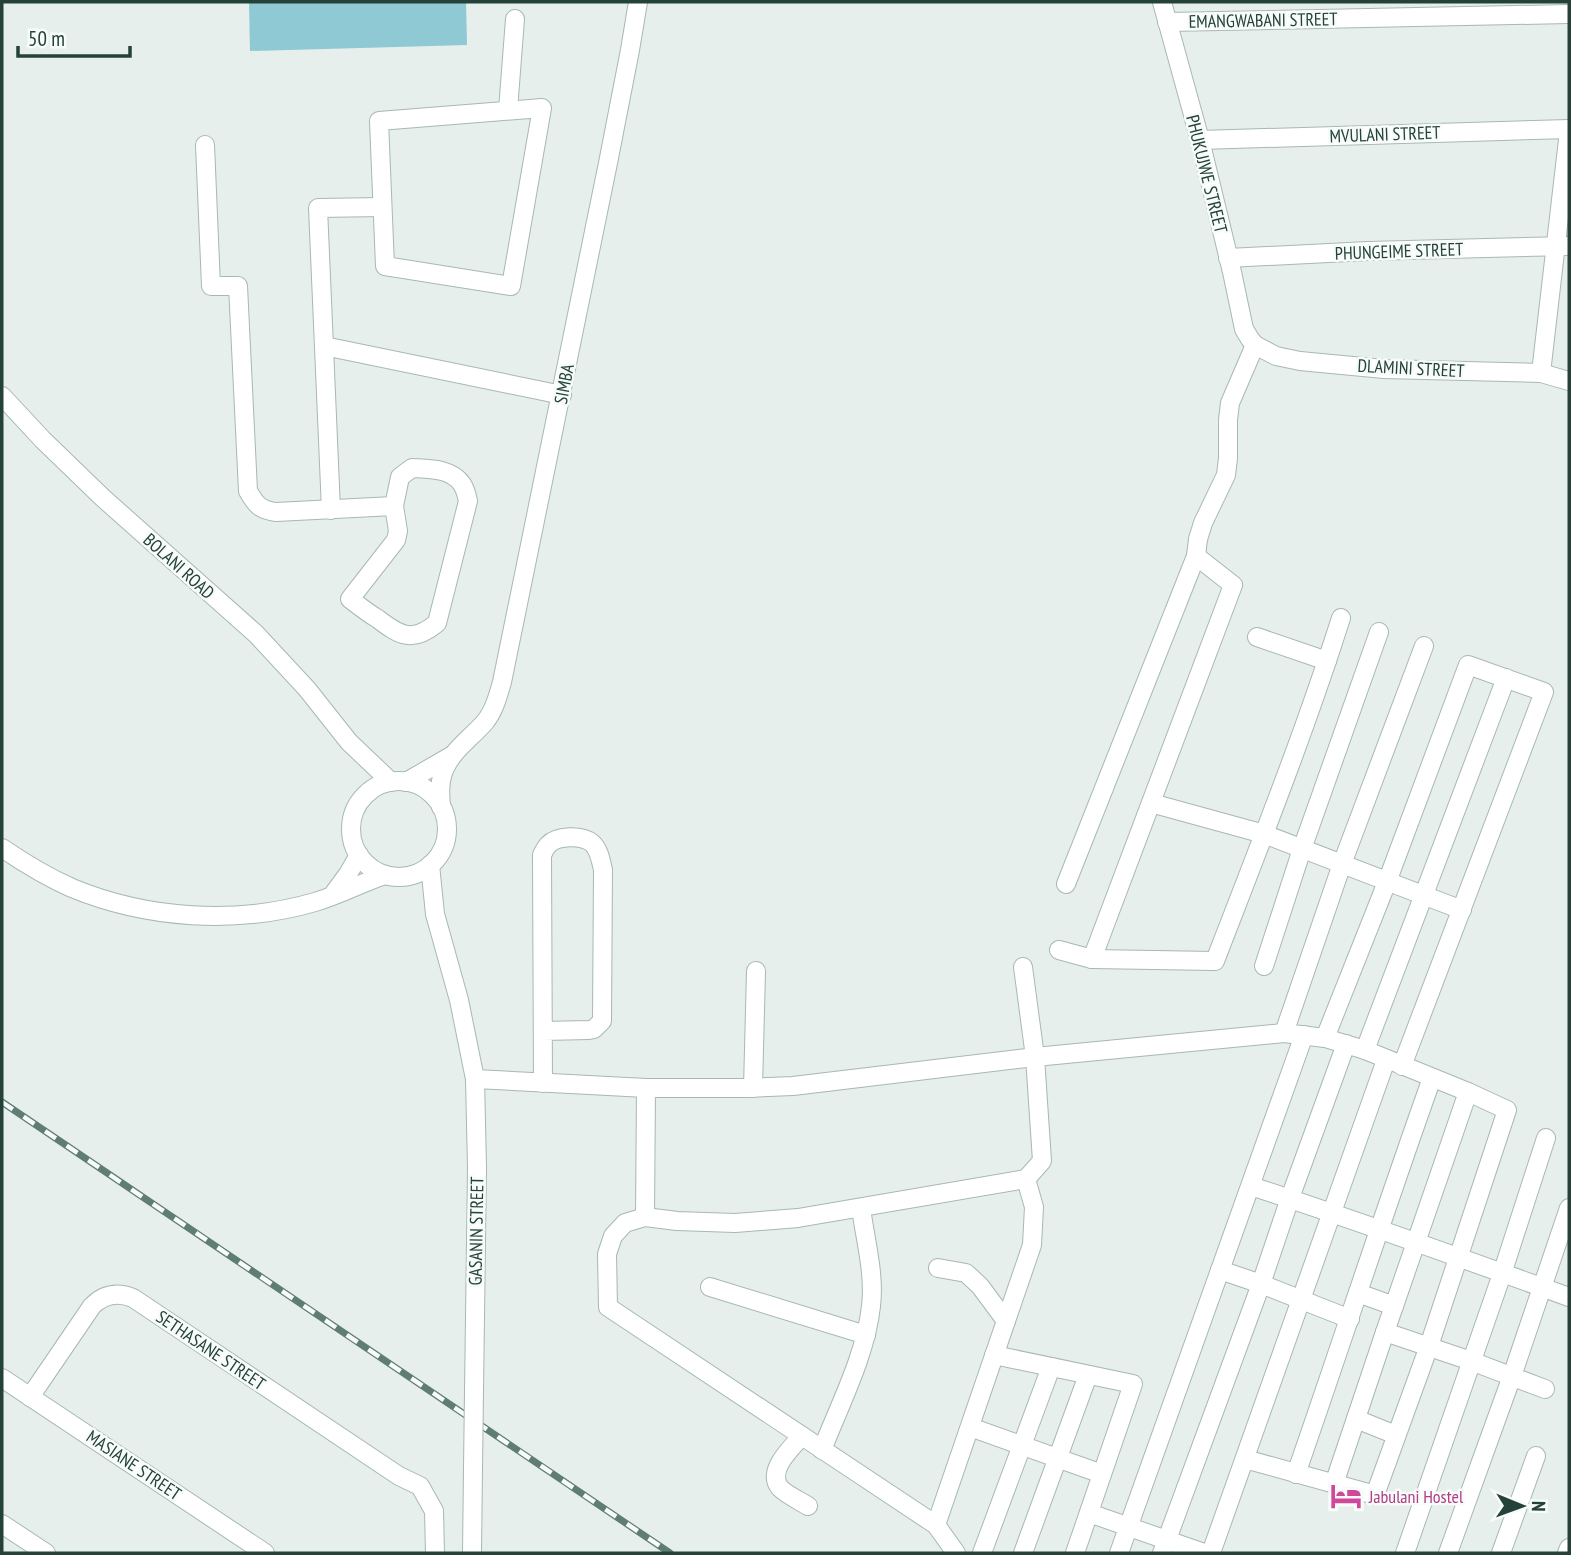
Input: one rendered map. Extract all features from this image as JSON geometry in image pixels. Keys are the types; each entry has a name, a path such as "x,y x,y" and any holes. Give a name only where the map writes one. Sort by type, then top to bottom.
{"street":[{"name":"SIMBA","path":"457,752 487,720 498,697 562,395 631,50 638,2"},
{"name":"PHUKUJWE STREET","path":"1162,2 1200,140 1244,329 1255,345"},
{"name":"EMANGWABANI STREET","path":"1167,22 1569,14"},
{"path":"508,110 515,19"},
{"path":"542,108 511,286 385,266 382,207 379,121 542,108"},
{"path":"1541,373 1562,246 1569,130"},
{"name":"MVULANI STREET","path":"1200,140 1569,130"},
{"path":"205,145 211,286 238,286 248,492 255,504 276,512 394,506"},
{"path":"331,510 318,208 382,207"},
{"name":"PHUNGEIME STREET","path":"1228,258 1562,246"},
{"path":"1066,884 1196,556 1203,523 1226,475 1230,403 1255,345"},
{"name":"DLAMINI STREET","path":"1255,345 1288,359 1359,367 1541,373 1569,381"},
{"path":"324,346 562,395"},
{"name":"BOLANI ROAD","path":"2,396 103,498 256,634 307,689 349,742 399,782"},
{"path":"412,468 444,471 455,476 463,485 468,501 437,623 427,631 409,636 396,632 350,599 397,540 394,506 400,477 412,468"},
{"path":"1092,960 1233,585 1196,556"},
{"path":"1059,950 1092,960 1215,961 1264,834 1341,618"},
{"path":"1264,966 1302,849 1379,632"},
{"path":"1256,637 1327,661"},
{"path":"1284,1033 1342,864 1424,646"},
{"path":"1211,1553 1332,1214 1461,910 1544,692 1468,665 1325,1038"},
{"path":"1365,1050 1506,678"},
{"name":"BOLANI ROAD","path":"349,742 360,766 367,794"},
{"path":"457,752 443,770 440,784 441,807 446,820 445,840 440,854 418,873 404,877 385,875 372,869 359,855 352,839 352,821 356,808 367,794 378,786 399,782 425,772 457,752"},
{"path":"399,782 420,786 441,807"},
{"path":"1152,803 1264,834 1461,910"},
{"path":"543,1031 594,1030 601,1021 603,870 596,848 591,842 581,839 558,839 549,844 542,855 543,1083"},
{"path":"2,848 40,872 73,888 130,906 174,914 246,915 279,910 315,902 385,875"},
{"path":"332,896 359,855"},
{"name":"GASANIN STREET","path":"430,865 435,914"},
{"name":"GASANIN STREET","path":"404,877 418,886 435,914 459,1000 475,1079 477,1168 472,1553"},
{"path":"956,1553 936,1524 608,1307 607,1254 613,1236 625,1223 645,1216 677,1221 736,1223 797,1219 1026,1179 1042,1161 1035,1056 1023,967"},
{"path":"753,1088 756,971"},
{"path":"475,1079 646,1088 807,1085 1035,1056 1284,1033 1325,1038 1365,1050 1507,1110 1429,1346 1375,1495 1245,1459"},
{"path":"1119,1553 1304,1035"},
{"path":"1164,1547 1346,1044"},
{"path":"1296,1474 1432,1078"},
{"path":"645,1216 646,1088"},
{"path":"1334,1484 1468,1092"},
{"path":"1405,1553 1546,1138"},
{"path":"936,1524 1032,1245 1034,1207 1026,1179"},
{"path":"1251,1186 1569,1297"},
{"path":"822,1450 866,1335 872,1304 871,1273 861,1208"},
{"path":"1448,1553 1569,1208"},
{"path":"938,1268 965,1273 980,1286 1006,1321"},
{"path":"1220,1270 1350,1319"},
{"path":"710,1287 866,1335"},
{"path":"1358,1293 1394,1306"},
{"name":"SETHASANE STREET","path":"30,1397 92,1306 104,1296 123,1294 133,1298 399,1476 421,1486 434,1511 435,1553"},
{"path":"1385,1332 1545,1389"},
{"path":"994,1355 1133,1384 1075,1553"},
{"path":"982,1553 1051,1367"},
{"path":"1023,1553 1088,1375"},
{"name":"MASIANE STREET","path":"2,1378 265,1553"},
{"path":"1356,1419 1396,1435"},
{"path":"970,1427 1102,1474"},
{"path":"802,1436 784,1456 776,1478 781,1488 808,1506"},
{"path":"1501,1553 1536,1456"},
{"path":"1089,1513 1129,1527 1164,1547 1204,1553"},
{"path":"2,1524 46,1553"},
{"path":"1567,1553 1569,1548"}],"water":[{"path":"249,2 466,2 467,45 250,51"}],"railway":[{"path":"2,1102 670,1553"}],"place":[{"name":"Jabulani Hostel","path":"1346,1496"}]}
